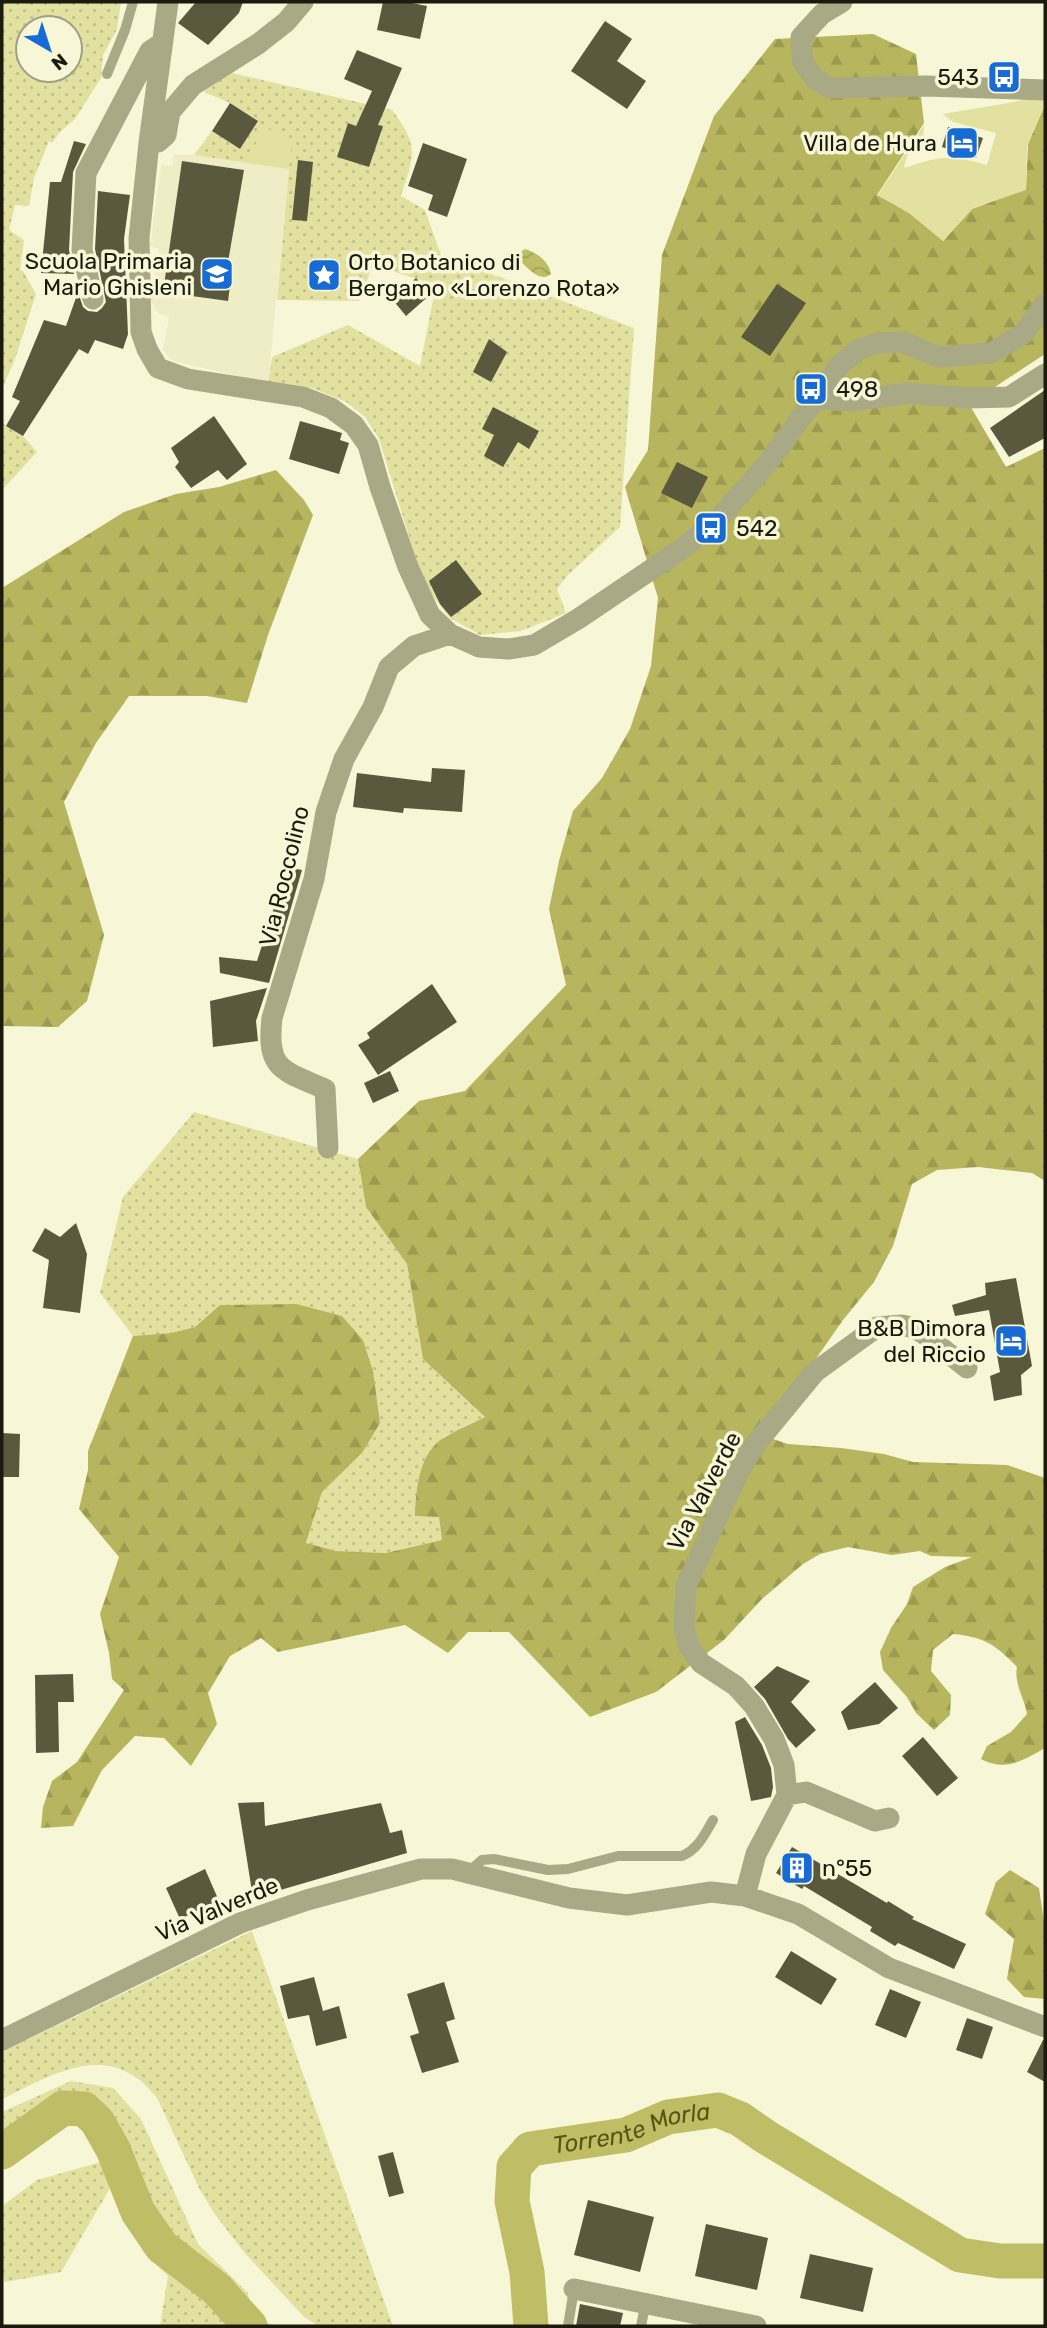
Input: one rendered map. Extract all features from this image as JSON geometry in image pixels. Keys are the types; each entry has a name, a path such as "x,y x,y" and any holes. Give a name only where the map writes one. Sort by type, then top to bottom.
{"street":[{"path":"168,2 139,238 141,332 147,349 158,368 188,379 303,397 331,408 354,425 368,445 408,567 430,615 450,634 479,647 508,649 534,645 578,619 683,548 720,517 767,464 839,366 859,349 878,343 902,342 939,357 991,354 1023,334 1045,304"},
{"path":"149,143 158,142 166,135 170,112 192,85 258,44 286,22 303,2"},
{"path":"842,2 822,14 801,37 803,62 814,78 830,88 926,86 1045,90"},
{"path":"93,299 82,250 86,173 150,51 162,43"},
{"path":"814,399 852,401 909,393 968,398 1009,397 1045,374"},
{"name":"Via Roccolino","path":"328,1148 325,1089 286,1072 275,1062 269,1041 272,1018 314,879 326,812 344,759 373,707 389,667 414,646 450,634"},
{"name":"Via Valverde","path":"787,1795 784,1765 774,1739 754,1706 736,1686 701,1663 689,1646 684,1627 685,1586 738,1473 754,1446 815,1372 877,1327 902,1325 924,1334 967,1368"},
{"path":"745,1896 756,1854 787,1795 806,1792 875,1821 889,1818"},
{"name":"Via Valverde","path":"2,2040 240,1923 307,1900 421,1869 452,1869 569,1898 627,1905 711,1892 745,1896 798,1914 889,1968 1045,2027"},
{"path":"574,2289 756,2326"}],"lane":[{"path":"107,74 133,2"},
{"path":"467,1873 482,1860 494,1859 548,1870 568,1869 618,1856 682,1856 691,1852 703,1838 713,1819"},
{"path":"568,2326 574,2289"},
{"path":"641,2326 646,2302"}],"shaded area":[{"path":"2,2 121,2 117,29 103,55 101,78 75,119 52,143 49,141 34,178 29,206 15,205 9,230 24,240 20,270 36,294 15,359 2,389"},
{"path":"224,71 392,110 407,133 412,152 401,196 425,210 441,255 634,328 620,527 568,575 557,589 566,613 521,631 480,635 450,618 424,585 379,439 365,417 346,402 312,388 268,383 272,357 348,325 420,366 436,285 373,265 359,301 277,300 289,169 194,155 212,131 240,149 258,121 230,103 204,92","holes":["359,118 382,126 369,167 337,157 348,124 356,126"]},
{"path":"1044,95 1043,108 1027,146 1026,190 973,208 943,241 910,214 878,195 924,125 923,143 907,156 904,168 945,158 987,165 996,133 953,122 943,114"},
{"path":"266,127 292,143 289,169 244,162"},
{"name":"Scuola Primaria Mario Ghisleni","path":"174,155 194,155 289,169 268,383 173,361 163,350 169,317 158,313 150,299 159,249 150,246 161,165 172,166"},
{"path":"2,423 23,436 37,452 2,490"},
{"path":"194,1112 358,1159 366,1207 407,1264 423,1359 485,1417 443,1437 415,1516 439,1517 442,1540 386,1553 336,1551 306,1544 322,1492 362,1453 296,1304 220,1305 195,1327 171,1333 133,1336 100,1293 123,1197"},
{"path":"252,1931 393,2326 318,2326 304,2317 243,2251 214,2213 199,2188 157,2098 139,2080 121,2069 102,2065 62,2071 2,2099 2,2049 29,2039"},
{"path":"71,2081 113,2088 141,2119 198,2244 248,2293 250,2310 273,2326 160,2326 168,2276 144,2253 124,2218 123,2154 105,2121 89,2104 69,2101 50,2111 40,2120 30,2137 2,2159 2,2112"},
{"path":"101,2162 112,2185 61,2272 5,2282 2,2277 2,2206 37,2180"}],"green space":[{"path":"873,34 916,54 924,123 877,195 912,214 943,241 972,209 1026,189 1028,144 1044,107 1045,90 1045,354 969,404 1006,467 1045,448 1045,1181 1032,1173 978,1167 937,1170 912,1184 893,1246 874,1282 813,1363 773,1439 788,1444 884,1454 913,1462 1007,1465 1045,1478 1045,1748 1021,1761 1006,1765 981,1759 987,1746 1011,1732 1027,1714 1018,1685 1017,1667 988,1643 953,1634 933,1650 931,1671 951,1695 950,1715 934,1730 916,1713 907,1697 883,1670 880,1652 891,1628 907,1604 913,1587 945,1567 972,1557 931,1556 920,1551 892,1555 848,1547 820,1554 803,1564 762,1599 724,1640 656,1692 590,1717 509,1632 468,1632 448,1653 405,1625 278,1652 261,1638 230,1656 208,1693 217,1724 191,1766 164,1738 135,1736 102,1770 73,1826 41,1828 43,1807 52,1781 77,1762 124,1690 112,1679 100,1614 119,1557 79,1509 88,1470 88,1451 133,1336 171,1333 195,1327 220,1305 296,1304 342,1316 363,1340 373,1371 380,1423 362,1453 322,1492 306,1543 336,1551 386,1553 442,1540 439,1517 415,1516 416,1494 424,1461 436,1444 485,1417 423,1359 407,1264 366,1207 358,1159 419,1101 465,1091 566,985 549,909 559,861 573,811 602,778 630,729 651,666 658,598 625,487 648,450 662,255 714,116 775,39"},
{"path":"276,470 304,500 313,515 268,635 247,703 207,696 129,696 96,743 64,802 104,935 87,1001 58,1027 2,1026 2,588 124,512 176,494 219,487"},
{"path":"1010,1870 1039,1888 1045,1929 1045,1999 1024,1997 1007,1979 1014,1939 985,1914 996,1882"}],"water":[{"path":"525,249 542,258 551,274 539,276 520,261 519,253"}],"building":[{"path":"196,2 243,2 239,13 208,45 178,23"},
{"path":"383,2 407,2 427,6 420,39 377,30"},
{"path":"605,21 632,39 617,61 646,81 627,109 571,71"},
{"path":"357,50 402,68 378,125 383,126 369,167 337,157 348,123 356,126 372,91 344,79"},
{"path":"230,103 258,121 240,149 212,131"},
{"name":"Villa de Hura","path":"948,127 983,138 976,158 942,147"},
{"path":"74,141 86,144 73,172 69,250 74,274 41,273 50,182 61,182"},
{"path":"423,143 467,159 447,217 428,210 433,195 408,186"},
{"path":"298,160 313,162 307,221 292,220"},
{"path":"182,161 244,170 228,262 233,263 228,301 163,292"},
{"path":"98,191 130,195 124,239 128,334 123,349 95,340 88,354 79,349 23,436 6,426 20,401 12,397 44,320 66,326 78,292 83,307 88,311 97,312 106,302 95,249"},
{"path":"416,278 431,294 406,316 392,299"},
{"path":"777,284 806,303 770,356 741,337"},
{"path":"489,339 507,352 491,382 473,372"},
{"path":"1045,390 1045,438 1009,457 990,428"},
{"path":"493,407 539,431 529,449 518,442 503,467 484,456 494,435 482,429"},
{"path":"214,416 247,464 227,480 218,470 191,488 175,467 179,462 171,448"},
{"path":"300,421 342,433 340,440 349,443 339,474 289,459"},
{"path":"677,462 708,477 692,508 661,493"},
{"path":"456,560 482,594 451,617 440,604 429,581"},
{"path":"432,768 465,770 462,812 404,808 403,813 353,807 357,773 431,782"},
{"path":"287,867 302,870 269,983 220,973 219,957 257,961"},
{"path":"432,984 457,1022 378,1075 358,1045 370,1038 367,1033"},
{"path":"267,988 256,1021 258,1041 213,1047 210,1001"},
{"path":"390,1071 399,1091 373,1103 364,1083"},
{"path":"76,1223 87,1254 80,1313 43,1308 49,1260 32,1251 45,1228 60,1237"},
{"name":"B&B Dimora del Riccio","path":"1016,1278 1032,1366 1021,1375 1022,1395 994,1401 990,1376 1000,1372 989,1310 955,1316 952,1305 986,1295 985,1283"},
{"path":"2,1433 20,1434 19,1477 2,1477"},
{"path":"777,1666 810,1681 791,1702 816,1730 796,1748 765,1699 754,1687"},
{"path":"73,1674 74,1702 58,1702 59,1752 36,1753 35,1675"},
{"path":"875,1682 898,1708 879,1724 848,1730 841,1712"},
{"path":"745,1717 762,1745 771,1768 773,1787 771,1797 751,1801 735,1722"},
{"path":"923,1737 958,1778 937,1796 902,1756"},
{"path":"264,1802 265,1826 381,1803 390,1833 402,1830 407,1853 253,1898 238,1803"},
{"path":"792,1847 887,1903 888,1901 914,1917 912,1919 966,1944 954,1969 898,1943 895,1946 870,1931 872,1927 804,1886 802,1889 776,1873"},
{"path":"205,1869 219,1901 180,1919 166,1888"},
{"path":"791,1951 837,1979 821,2005 775,1977"},
{"path":"314,1977 323,2011 339,2006 347,2038 316,2046 309,2015 288,2019 280,1986"},
{"path":"444,1982 455,2019 446,2022 459,2062 422,2073 410,2036 419,2033 407,1994"},
{"path":"890,1989 921,2002 906,2038 875,2025"},
{"path":"967,2018 993,2027 982,2059 956,2050"},
{"path":"1045,2040 1045,2082 1027,2072"},
{"path":"393,2152 404,2193 389,2197 378,2156"},
{"path":"588,2200 654,2217 640,2272 574,2255"},
{"path":"706,2224 768,2238 757,2290 695,2276"},
{"path":"810,2254 873,2268 863,2312 800,2298"},
{"path":"580,2304 623,2313 620,2326 576,2326"}],"waterway":[{"name":"Torrente Morla","path":"2,2152 63,2108 84,2109 97,2121 113,2149 138,2212 162,2247 217,2289 250,2326"},
{"name":"Torrente Morla","path":"531,2326 527,2272 512,2201 514,2167 530,2149 626,2135 668,2117 718,2110 740,2119 960,2255 1000,2261 1045,2261"}],"place":[{"name":"543","path":"1004,77"},
{"name":"Villa de Hura","path":"962,143"},
{"name":"Scuola Primaria Mario Ghisleni","path":"217,274"},
{"name":"Orto Botanico di Bergamo «Lorenzo Rota»","path":"324,275"},
{"name":"498","path":"811,389"},
{"name":"542","path":"711,528"},
{"name":"B&B Dimora del Riccio","path":"1011,1341"},
{"name":"n°55","path":"797,1868"}]}
